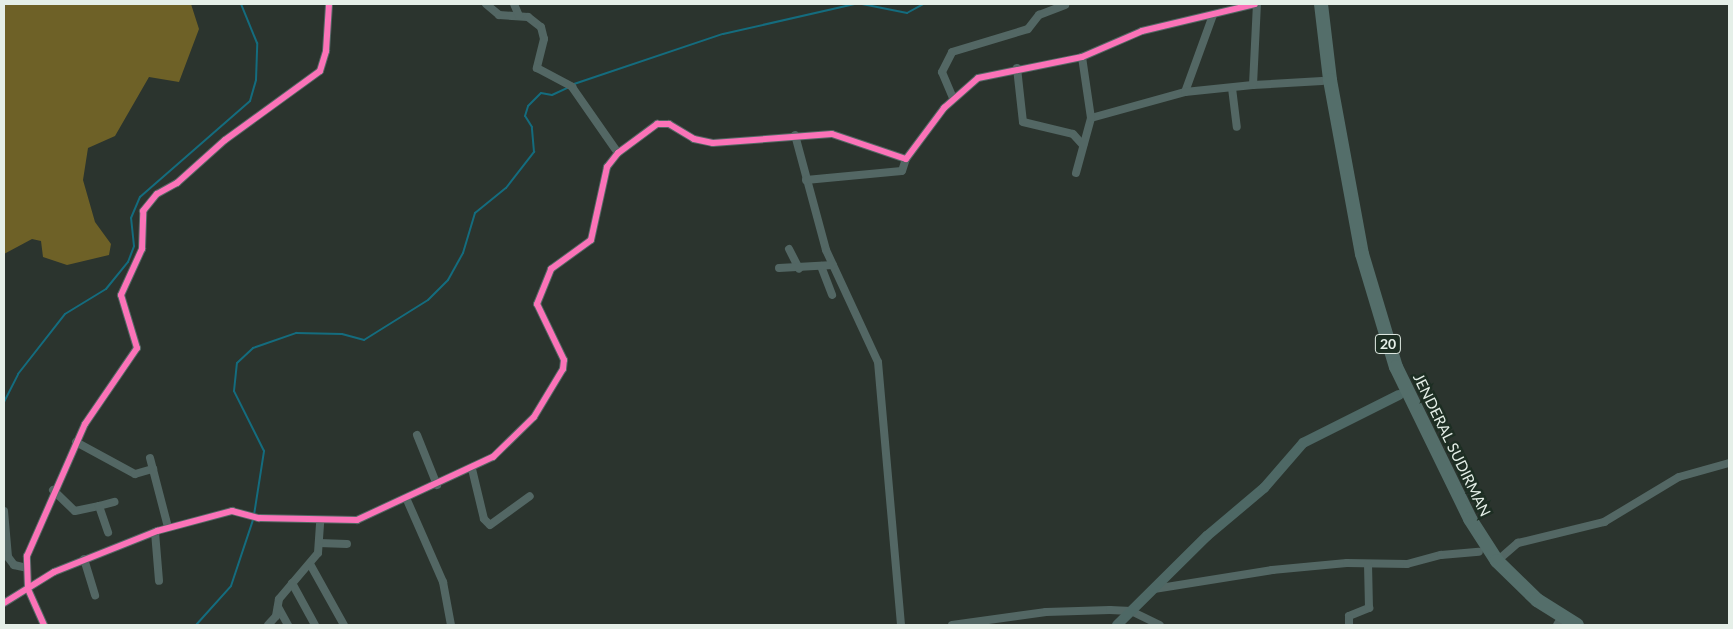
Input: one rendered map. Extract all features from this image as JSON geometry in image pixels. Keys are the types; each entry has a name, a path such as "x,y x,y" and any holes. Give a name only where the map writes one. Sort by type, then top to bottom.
{"highway":[{"name":"20","path":"1313,4 1322,81 1363,294 1399,395 1479,552 1511,589 1558,625"},
{"name":"JENDERAL SUDIRMAN","path":"1321,4 1330,80 1362,254 1380,322 1411,401 1470,519 1497,561 1536,600 1577,625"}],"street":[{"path":"44,625 28,590 27,556 53,490 76,442 137,348 121,295 142,249 143,211 157,194 176,183 225,140 320,71 326,50 329,4"},
{"path":"486,4 499,15 531,19 542,30 537,68 570,85 618,153"},
{"path":"514,4 519,16"},
{"path":"806,180 902,171 906,158 953,98 978,78 1017,68 1082,57 1142,31 1256,4 1253,85"},
{"path":"953,98 942,69 952,52 1028,29 1039,15 1065,5"},
{"path":"1185,92 1213,15"},
{"path":"1076,173 1091,118 1082,57"},
{"path":"1017,68 1022,122 1073,134 1083,145"},
{"path":"1091,118 1185,92 1253,85 1322,81"},
{"path":"1232,88 1237,127"},
{"path":"4,603 28,590 54,572 168,527 232,511 259,518 320,521 357,520 407,500 472,469 499,452 534,418 561,374 564,360 539,311 539,298 554,266 591,240 606,170 618,153 660,123 713,144 795,135 841,136 906,158"},
{"path":"795,135 806,180 833,265 878,362 884,456 901,625"},
{"path":"789,249 799,269"},
{"path":"779,268 799,269 833,265"},
{"path":"821,266 832,295"},
{"path":"1117,625 1207,536 1264,488 1303,443 1399,395"},
{"path":"417,435 437,485"},
{"path":"76,442 135,474 153,469"},
{"path":"150,458 168,527"},
{"path":"1497,561 1518,543 1604,522 1679,477 1729,463"},
{"path":"472,469 484,519 490,525 530,496"},
{"path":"53,490 75,511 114,502"},
{"path":"407,500 443,582 451,625"},
{"path":"99,506 108,532"},
{"path":"4,511 6,558 14,565 27,568"},
{"path":"268,625 277,606 292,583 310,564 319,543 320,521"},
{"path":"155,532 159,581"},
{"path":"319,543 347,544"},
{"path":"1154,588 1272,570 1368,564 1407,564 1441,555 1479,552"},
{"path":"84,560 95,595"},
{"path":"310,564 344,625"},
{"path":"1349,625 1350,616 1369,608 1368,564"},
{"path":"292,583 315,625"},
{"path":"277,606 288,625"},
{"path":"952,625 1046,612 1131,611 1160,625"}],"shaded area":[{"path":"4,4 191,4 199,29 179,82 149,77 115,136 88,148 83,180 95,222 111,244 109,255 67,265 43,257 41,241 32,239 4,254"}],"waterway":[{"path":"4,402 18,374 65,314 106,289 128,262 134,246 131,218 140,197 250,101 256,80 257,43 241,4"},
{"path":"574,84 723,34 855,4"},
{"path":"862,4 907,13 923,4"},
{"path":"254,515 264,451 234,391 237,363 253,348 296,333 342,334 364,340 428,300 448,280 463,253 475,213 506,188 534,152 532,127 525,116 528,106 541,93 552,95 567,88"},
{"path":"196,625 231,586 253,520"}],"cycle path":[{"path":"44,625 28,589 27,556 85,424 137,348 121,295 142,249 143,211 157,194 177,183 225,140 320,71 326,51 329,4"},
{"path":"4,603 54,572 157,531 232,511 259,518 357,520 493,457 534,417 563,369 564,360 537,304 551,269 591,240 607,167 618,153 657,124 669,124 694,139 713,143 832,134 906,159 944,108 978,78 1082,57 1142,31 1255,4"}]}
